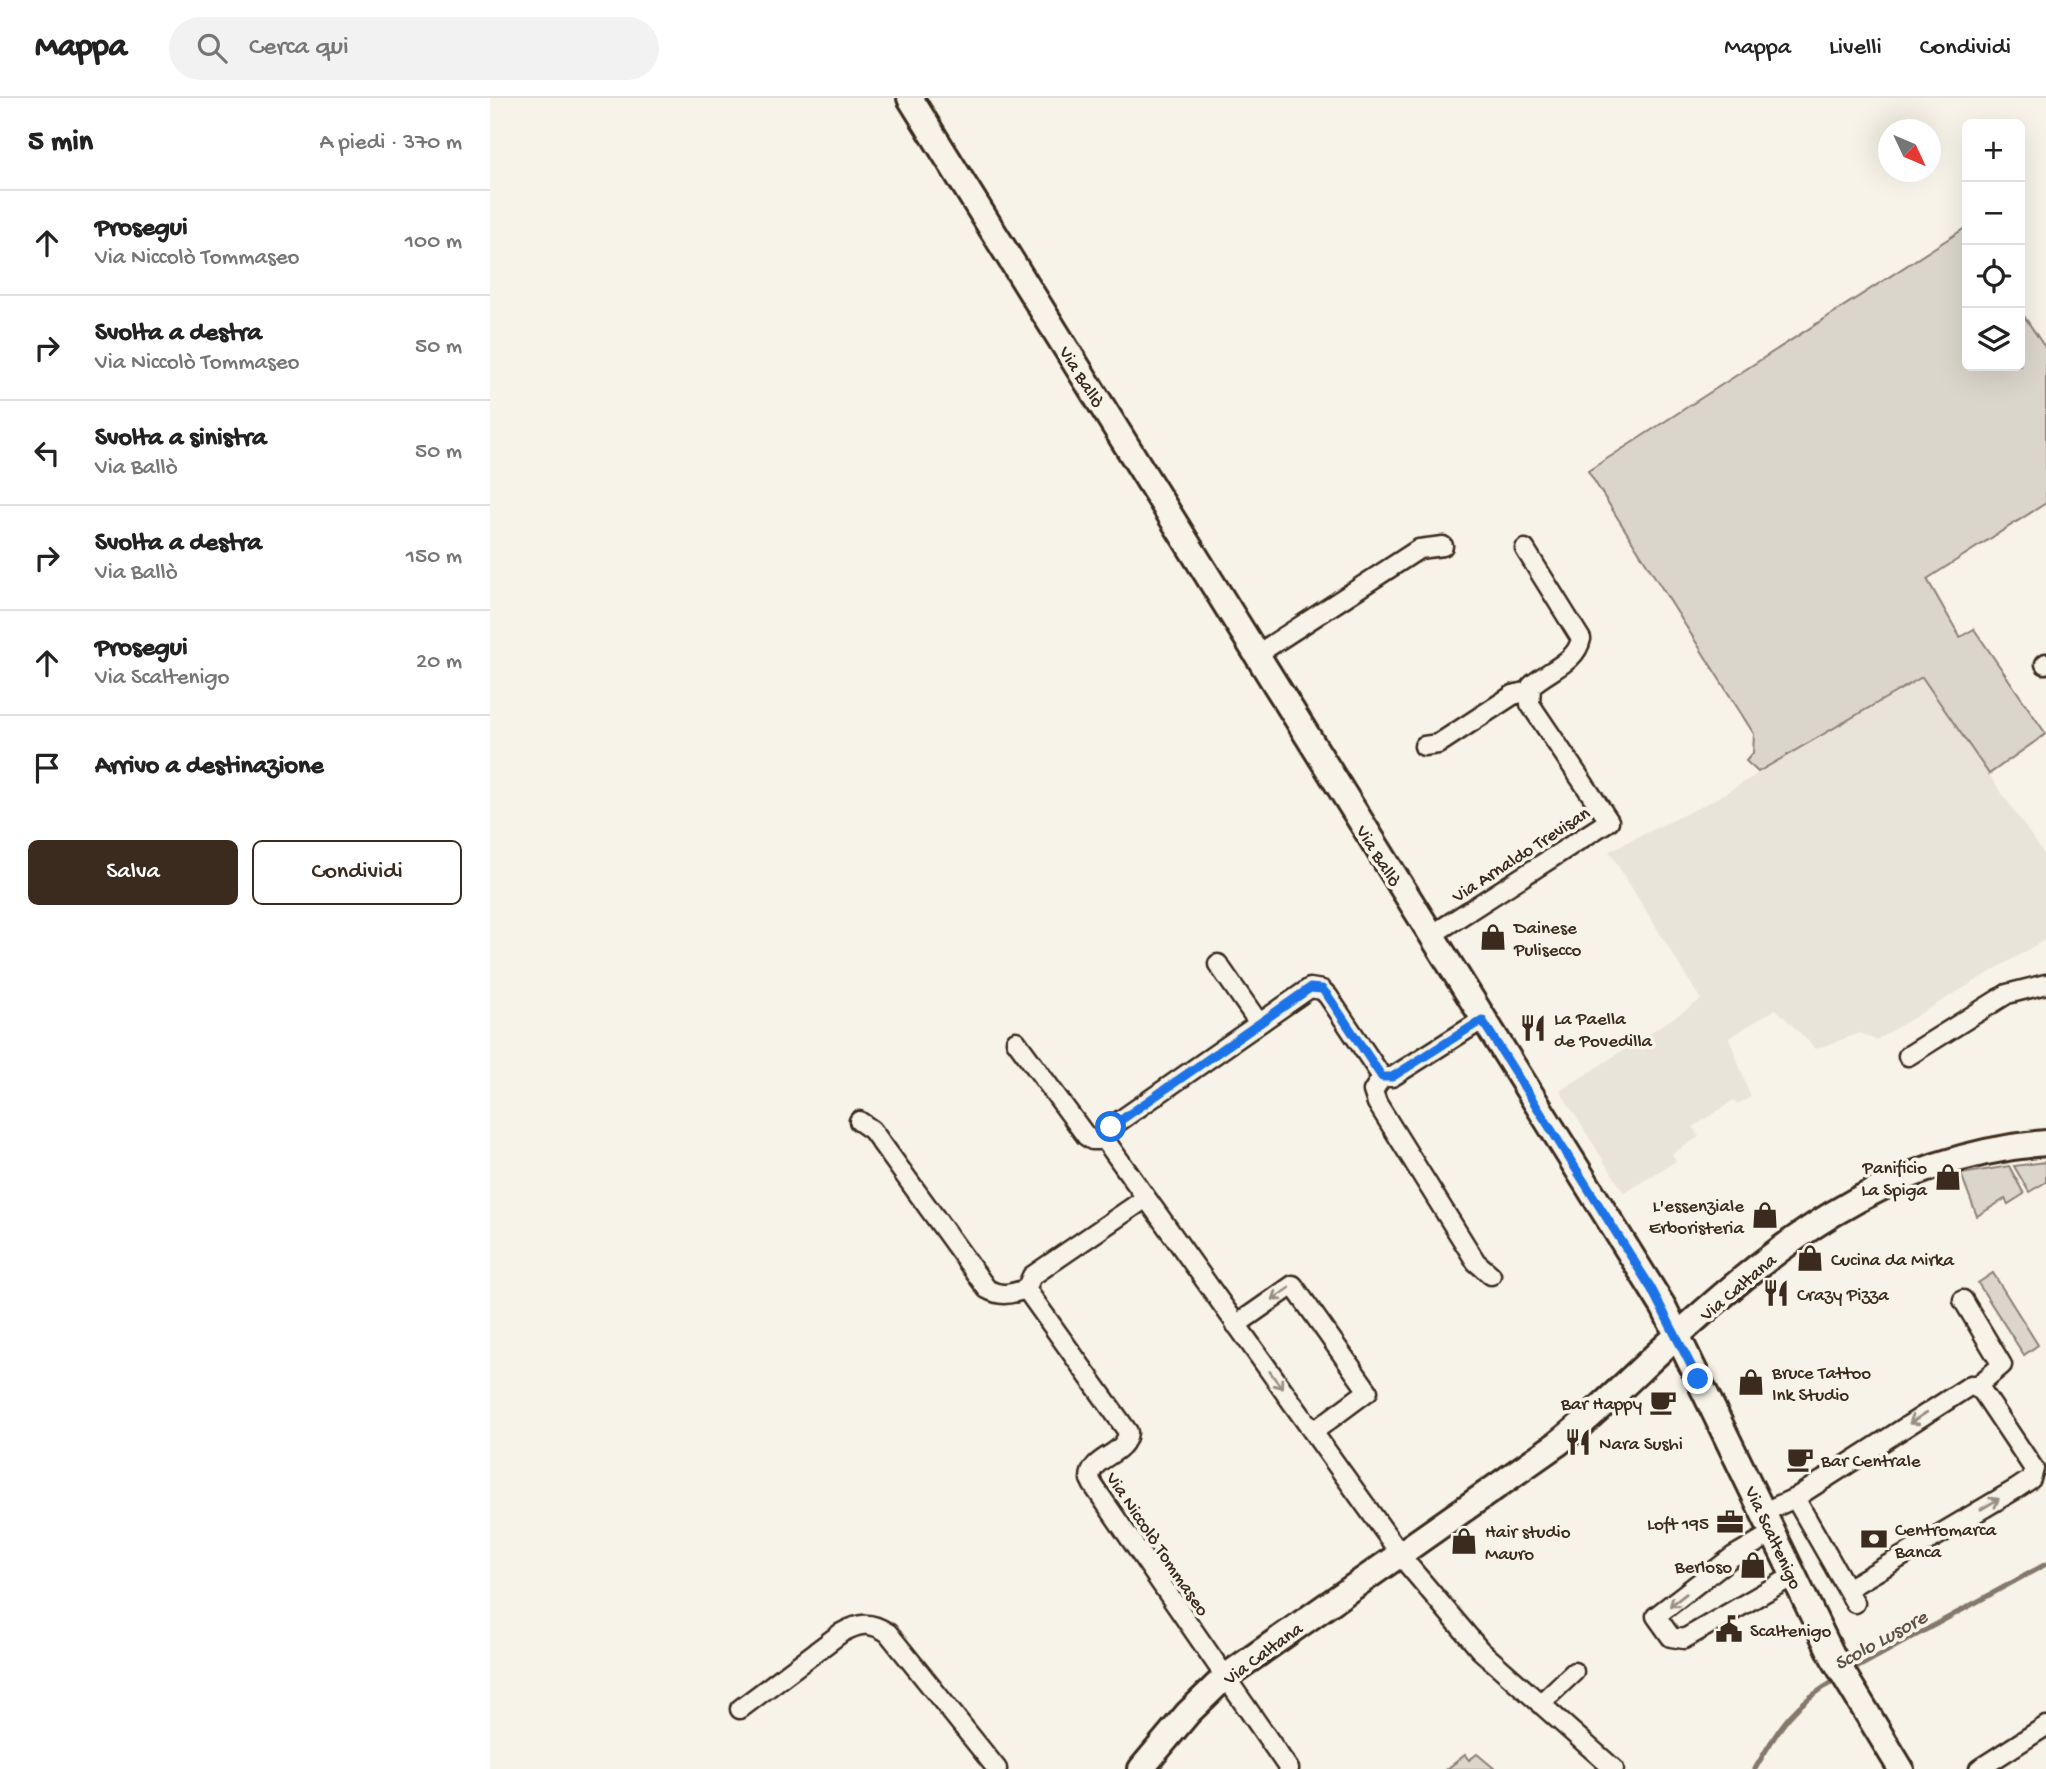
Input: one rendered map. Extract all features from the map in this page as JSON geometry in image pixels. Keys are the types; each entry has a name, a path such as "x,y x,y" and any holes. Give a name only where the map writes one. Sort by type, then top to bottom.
{"main road":[{"name":"Via Ballò","path":"910,98 1651,1288 1678,1336"},
{"name":"Via Caltana","path":"1141,1769 1188,1713 1224,1677 1557,1444 1589,1419 1678,1336 1788,1244 1861,1195 1955,1157 1988,1149 2046,1143"},
{"name":"Via Scaltenigo","path":"1678,1336 1837,1665 1901,1769"}],"street":[{"path":"1256,655 1419,549 1444,546"},
{"path":"1424,746 1438,744 1513,695 1529,691 1537,680 1578,651 1581,639 1525,549"},
{"name":"Via Arnaldo Trevisan","path":"1430,936 1609,821 1530,704 1529,691"},
{"path":"1218,964 1259,1023"},
{"path":"1908,1056 2007,994 2046,984"},
{"path":"1382,1077 1322,989 1310,988 1118,1122 1107,1132 1105,1140 1400,1553 1492,1662 1614,1769"},
{"path":"1382,1077 1392,1077 1482,1020"},
{"path":"1016,1041 1086,1136 1091,1140 1105,1140"},
{"path":"1382,1077 1373,1091 1377,1103 1476,1262 1490,1275"},
{"path":"859,1121 872,1130 987,1289 997,1294 1008,1295 1026,1289 1032,1276 1146,1198"},
{"path":"1236,1325 1293,1285 1368,1391 1313,1432"},
{"name":"Via Niccolò Tommaseo","path":"1026,1289 1127,1428 1128,1440 1124,1446 1093,1468 1090,1479 1289,1769"},
{"path":"1793,1576 1684,1639 1671,1637 1656,1616 1732,1557 1795,1498 1952,1395 1966,1387 1976,1387 2002,1364 1964,1300"},
{"path":"1795,1498 1851,1596 2034,1474 1976,1387"},
{"path":"740,1709 841,1633 852,1626 870,1623 888,1633 997,1769"},
{"path":"1539,1704 1574,1672"},
{"path":"1979,1769 2046,1726"}],"shaded area":[{"path":"1962,230 1962,371 2025,371 2025,318 2046,349 2046,503 1927,579 1960,637 1974,629 2046,734 1989,774 1922,677 1758,772 1746,761 1753,753 1754,734 1588,471"},
{"path":"1922,677 2046,857 2046,939 1876,1040 1860,1033 1816,1049 1776,1009 1729,1038 1751,1097 1737,1104 1734,1100 1693,1127 1699,1137 1672,1154 1676,1161 1624,1193 1560,1091 1701,1000 1609,851 1710,802"},
{"path":"2046,1162 2046,1182 2029,1192 2014,1166"},
{"path":"2009,1166 2024,1194 2008,1204 2005,1199 1977,1216 1961,1174"},
{"path":"1993,1273 2038,1345 2024,1355 1978,1283"},
{"path":"1477,1754 1495,1769 1447,1769 1465,1755 1469,1760"}],"waterway":[{"name":"Scolo Lusore","path":"1849,1672 2046,1564"},
{"name":"Scolo Lusore","path":"1755,1769 1789,1717 1810,1697 1838,1679"}],"place":[{"name":"Dainese Pulisecco","path":"1493,937"},
{"name":"La Paella de Povedilla","path":"1533,1028"},
{"name":"Panificio La Spiga","path":"1948,1177"},
{"name":"L'essenziale Erboristeria","path":"1765,1215"},
{"name":"Cucina da Mirka","path":"1810,1258"},
{"name":"Crazy Pizza","path":"1776,1293"},
{"name":"Bruce Tattoo Ink Studio","path":"1751,1382"},
{"name":"Bar Happy","path":"1663,1402"},
{"name":"Nara Sushi","path":"1578,1442"},
{"name":"Bar Centrale","path":"1800,1459"},
{"name":"Loft 195","path":"1730,1522"},
{"name":"Centromarca Banca","path":"1874,1539"},
{"name":"Hair studio Mauro","path":"1464,1541"},
{"name":"Berloso","path":"1753,1565"},
{"name":"Scaltenigo","path":"1729,1629"}],"route":[{"path":"1111,1127 1310,988 1322,989 1328,996 1375,1068 1382,1077 1387,1078 1482,1020 1664,1308 1698,1379"}]}
